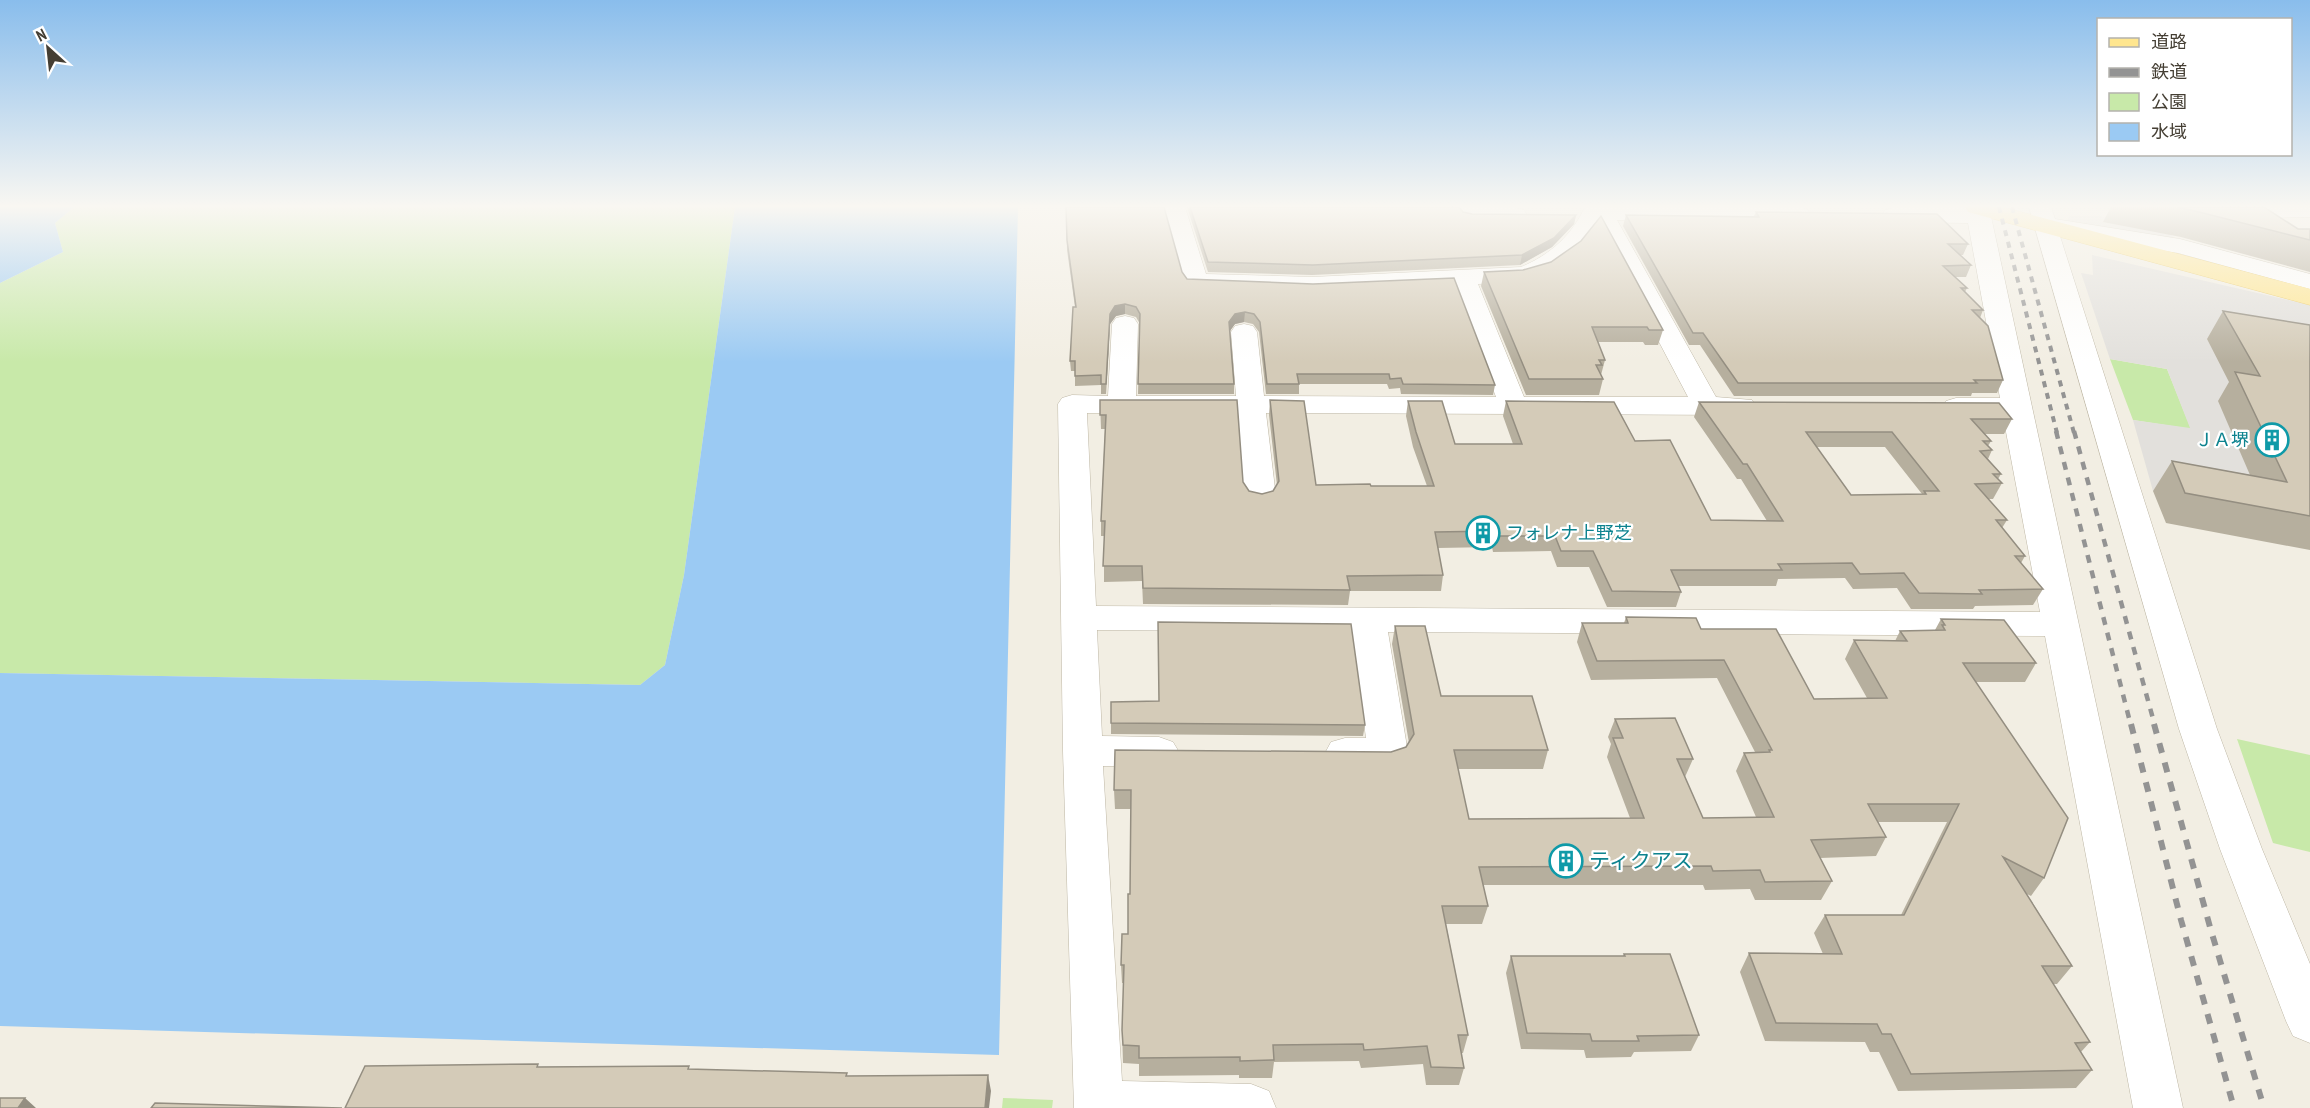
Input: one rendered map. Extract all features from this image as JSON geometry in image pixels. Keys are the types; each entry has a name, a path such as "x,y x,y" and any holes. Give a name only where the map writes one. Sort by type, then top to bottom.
{"main road":[{"path":"2185,259 2310,297"}],"street":[{"path":"1189,259 1196,281 1312,284 1525,274 1542,268 1554,259"},
{"path":"1618,259 1707,406"},
{"path":"1987,259 2158,1108"},
{"path":"2056,259 2198,729 2241,849 2310,1022"},
{"path":"2226,259 2310,282"},
{"path":"1463,277 1513,405"},
{"path":"1122,404 1125,324"},
{"path":"1244,332 1260,497"},
{"path":"1251,1108 1099,1107 1083,751 1072,404 1767,406"},
{"path":"1933,406 2016,407"},
{"path":"1078,618 2060,624"},
{"path":"1306,752 1388,753 1368,619"},
{"path":"1083,751 1188,752"}],"green space":[{"path":"49,259 728,259 684,575 665,665 640,685 0,673 0,283"},
{"path":"2110,359 2167,369 2191,429 2133,420"},
{"path":"2237,739 2310,755 2310,852 2273,843"},
{"path":"1003,1098 1053,1100 1052,1108 1002,1108"}],"shaded area":[{"path":"2092,259 2108,259 2310,305 2310,367 2241,404 2291,517 2153,491 2133,420 2190,428 2167,369 2110,359 2081,273 2093,275"}],"water":[{"path":"0,259 49,259 0,283"},
{"path":"728,259 1017,259 999,1055 0,1026 0,673 640,685 665,665 684,575"}],"building":[{"path":"1070,259 1178,259 1182,272 1187,279 1313,284 1454,278 1495,385 1403,384 1401,378 1390,379 1389,374 1297,374 1299,384 1267,384 1260,322 1254,314 1245,312 1235,314 1229,322 1234,384 1138,384 1140,314 1136,307 1125,304 1115,306 1110,314 1106,384 1101,384 1101,375 1075,376 1075,361 1070,361 1073,307 1076,307"},
{"path":"1207,259 1445,259 1313,265 1208,262"},
{"path":"1556,259 1624,259 1663,330 1649,330 1647,327 1592,327 1605,360 1599,360 1602,365 1596,365 1603,379 1529,379 1484,272 1523,270"},
{"path":"1651,259 1964,259 1971,265 1943,266 1967,288 1961,288 1983,310 1972,310 1988,326 2003,380 1974,380 1977,383 1738,383 1703,333 1693,333"},
{"path":"2223,311 2310,325 2310,516 2185,493 2172,461 2287,482 2235,372 2260,376"},
{"path":"1100,400 1237,400 1243,482 1249,491 1262,494 1273,491 1279,481 1270,400 1304,401 1316,485 1370,484 1371,486 1434,486 1408,401 1442,401 1455,444 1522,444 1506,401 1614,402 1635,441 1670,440 1711,520 1783,521 1747,464 1743,464 1699,402 1999,403 2012,419 1971,419 1991,441 1983,441 1992,450 1980,451 2001,474 1993,474 2002,483 1975,484 2007,520 1996,520 2025,556 2015,556 2043,589 1979,590 1982,594 1919,593 1904,573 1860,574 1852,563 1778,564 1782,570 1671,570 1681,592 1612,591 1593,551 1561,551 1555,536 1496,536 1495,531 1435,532 1443,575 1347,576 1350,590 1143,588 1142,566 1103,566 1105,521 1101,521 1106,415 1100,415","holes":["1806,432 1892,432 1939,491 1924,491 1926,494 1851,495"]},
{"path":"1626,617 1696,618 1701,629 1776,629 1814,699 1887,698 1854,640 1907,641 1900,631 1945,630 1941,619 2004,620 2036,663 1963,663 2068,818 2044,878 2003,857 2072,966 2042,966 2090,1042 2075,1043 2092,1070 1911,1074 1891,1034 1882,1034 1877,1024 1776,1023 1749,953 1842,954 1825,915 1904,915 1959,804 1868,804 1886,837 1811,840 1832,881 1765,882 1760,870 1713,871 1711,866 1479,867 1488,906 1442,906 1468,1035 1458,1035 1464,1068 1431,1067 1427,1046 1364,1050 1363,1044 1273,1045 1274,1060 1240,1061 1240,1057 1139,1058 1139,1046 1123,1045 1124,965 1121,965 1122,934 1128,934 1131,790 1114,790 1115,750 1391,752 1406,747 1414,734 1395,626 1425,626 1441,696 1532,696 1548,750 1454,750 1469,819 1644,818 1613,738 1623,738 1615,719 1675,718 1693,759 1677,759 1703,818 1774,817 1744,753 1772,750 1724,660 1597,661 1582,623 1628,623"},
{"path":"1158,622 1351,624 1365,725 1111,723 1111,702 1159,701"},
{"path":"1624,954 1670,954 1699,1035 1637,1036 1639,1041 1592,1041 1590,1034 1527,1033 1511,956 1625,956"},
{"path":"538,1064 537,1067 689,1066 688,1069 847,1073 846,1076 988,1075 985,1108 345,1108 365,1066"},
{"path":"0,1098 25,1098 18,1108 0,1108"},
{"path":"155,1103 342,1108 151,1108"}],"railway":[{"path":"2012,259 2057,433"},
{"path":"2026,259 2074,433"},
{"path":"2056,431 2131,726"},
{"path":"2074,431 2155,726"},
{"path":"2131,724 2181,920 2234,1108"},
{"path":"2154,724 2210,927 2264,1108"}],"place":[{"name":"ＪＡ堺","path":"2272,440"},
{"name":"フォレナ上野芝","path":"1483,533"},
{"name":"ティクアス","path":"1566,861"}]}
